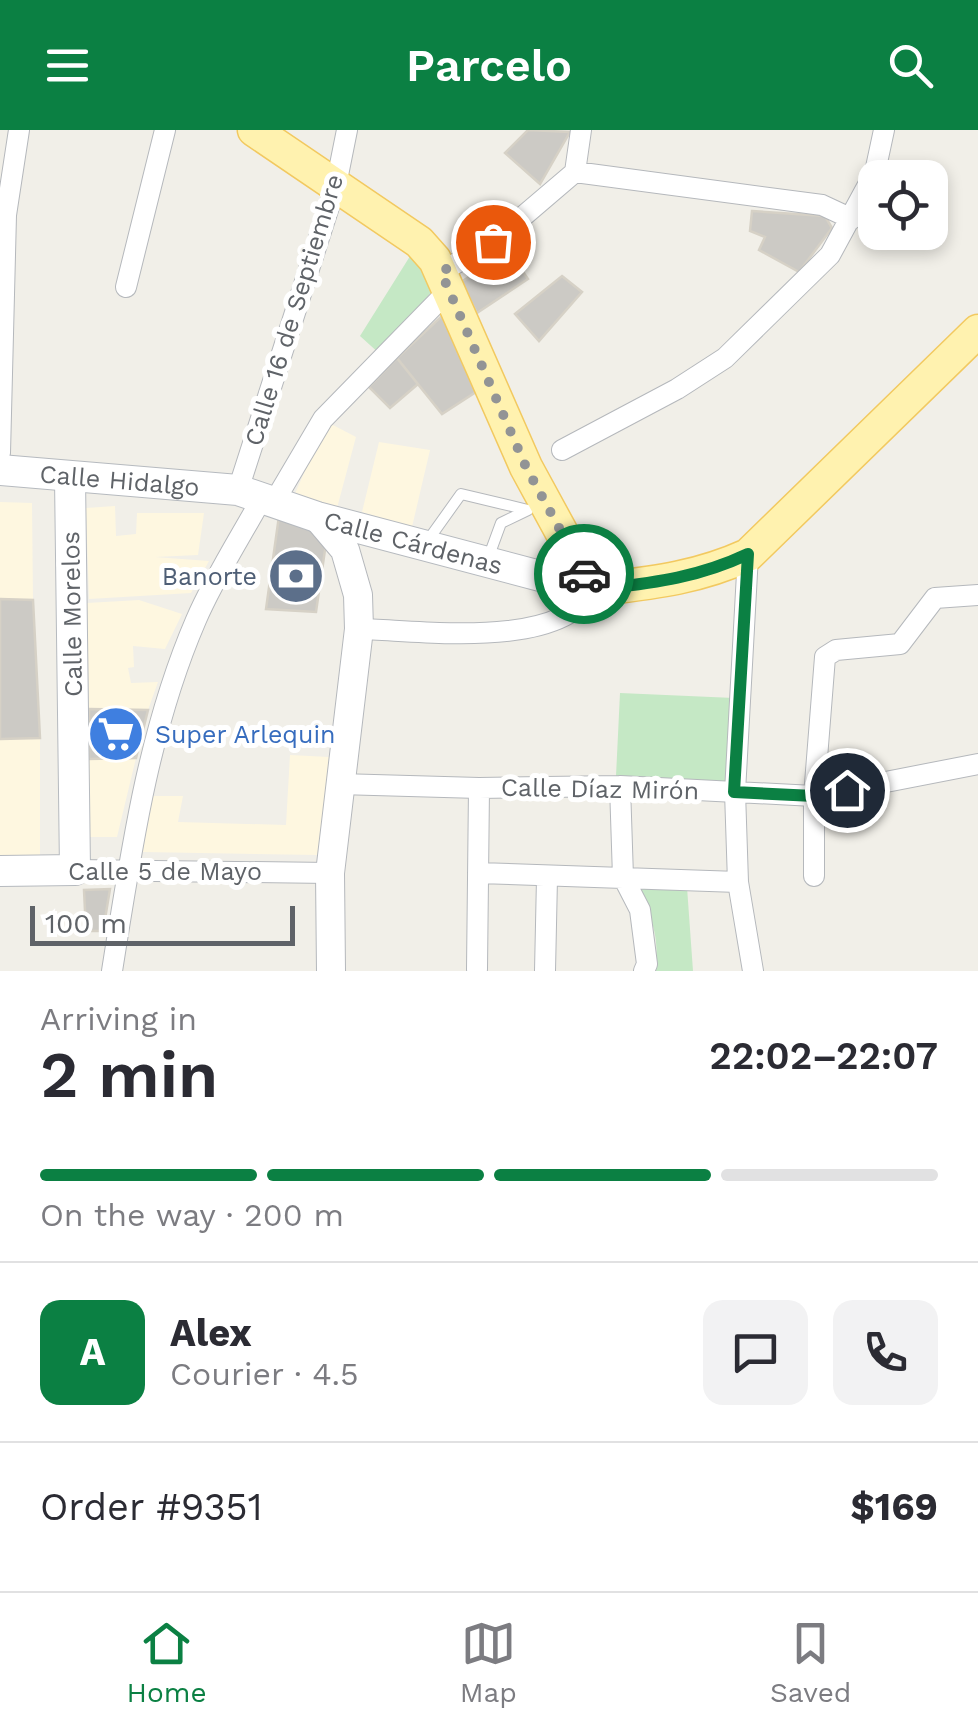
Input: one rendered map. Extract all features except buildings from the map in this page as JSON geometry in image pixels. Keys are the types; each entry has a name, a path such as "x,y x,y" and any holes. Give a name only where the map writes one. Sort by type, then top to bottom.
{"main road":[{"path":"254,130 418,242 435,260 535,503 593,590 678,580 713,571 748,554 978,331"},
{"name":"Calle Hidalgo","path":"0,470 258,497"},
{"name":"Calle Morelos","path":"70,478 76,870"},
{"name":"Calle Cárdenas","path":"258,497 317,517 593,590"},
{"name":"Calle 5 de Mayo","path":"0,871 76,870"}],"street":[{"path":"0,452 6,216 18,130"},
{"path":"126,286 165,130"},
{"name":"Calle 16 de Septiembre","path":"258,497 347,130"},
{"path":"112,971 142,790 196,619 258,497 445,281 574,172 581,130"},
{"path":"562,450 725,358 830,256 875,172 884,130"},
{"path":"574,172 822,205 852,219"},
{"path":"317,517 345,550 358,595 358,629 330,873 331,971"},
{"path":"748,554 734,792 738,882 753,971"},
{"path":"358,629 456,634 514,628 572,614 593,590"},
{"path":"814,876 814,796 825,657 836,650 900,644 934,598 978,596"},
{"name":"Calle Díaz Mirón","path":"339,784 479,788 620,786 814,796 978,764"},
{"path":"620,786 623,878 640,910 644,971"},
{"path":"476,970 479,788"},
{"name":"Calle 5 de Mayo","path":"76,870 330,873"},
{"path":"478,873 738,882"},
{"path":"545,971 547,878"}],"lane":[{"path":"424,546 460,494 535,503"},
{"path":"501,566 490,554 501,524 535,503"}],"shaded area":[{"path":"331,424 356,437 337,508 293,498"},
{"path":"379,442 430,450 412,527 362,512"},
{"path":"0,502 32,503 33,600 0,599"},
{"path":"115,506 116,536 136,534 137,513 204,513 198,555 155,557 209,561 191,593 89,599 86,508"},
{"path":"139,600 182,614 165,649 133,646 134,667 128,668 131,683 158,682 148,710 89,709 87,603"},
{"path":"40,738 40,855 0,856 0,739"},
{"path":"290,755 329,757 319,855 143,852 150,796 183,796 178,822 286,825"},
{"path":"136,758 117,837 90,837 89,759"}],"green space":[{"path":"412,253 432,291 381,355 360,336"},
{"path":"620,693 734,698 728,782 616,776"},
{"path":"635,886 687,887 693,971 653,971 657,950 653,927"}],"way so far":[{"path":"493,242 441,272 526,467 584,574"}],"place":[{"name":"Banorte","path":"296,576"},
{"name":"Super Arlequin","path":"116,734"}],"route":[{"path":"584,574 593,590 678,580 713,571 748,554 734,792 814,796 847,790"}]}
